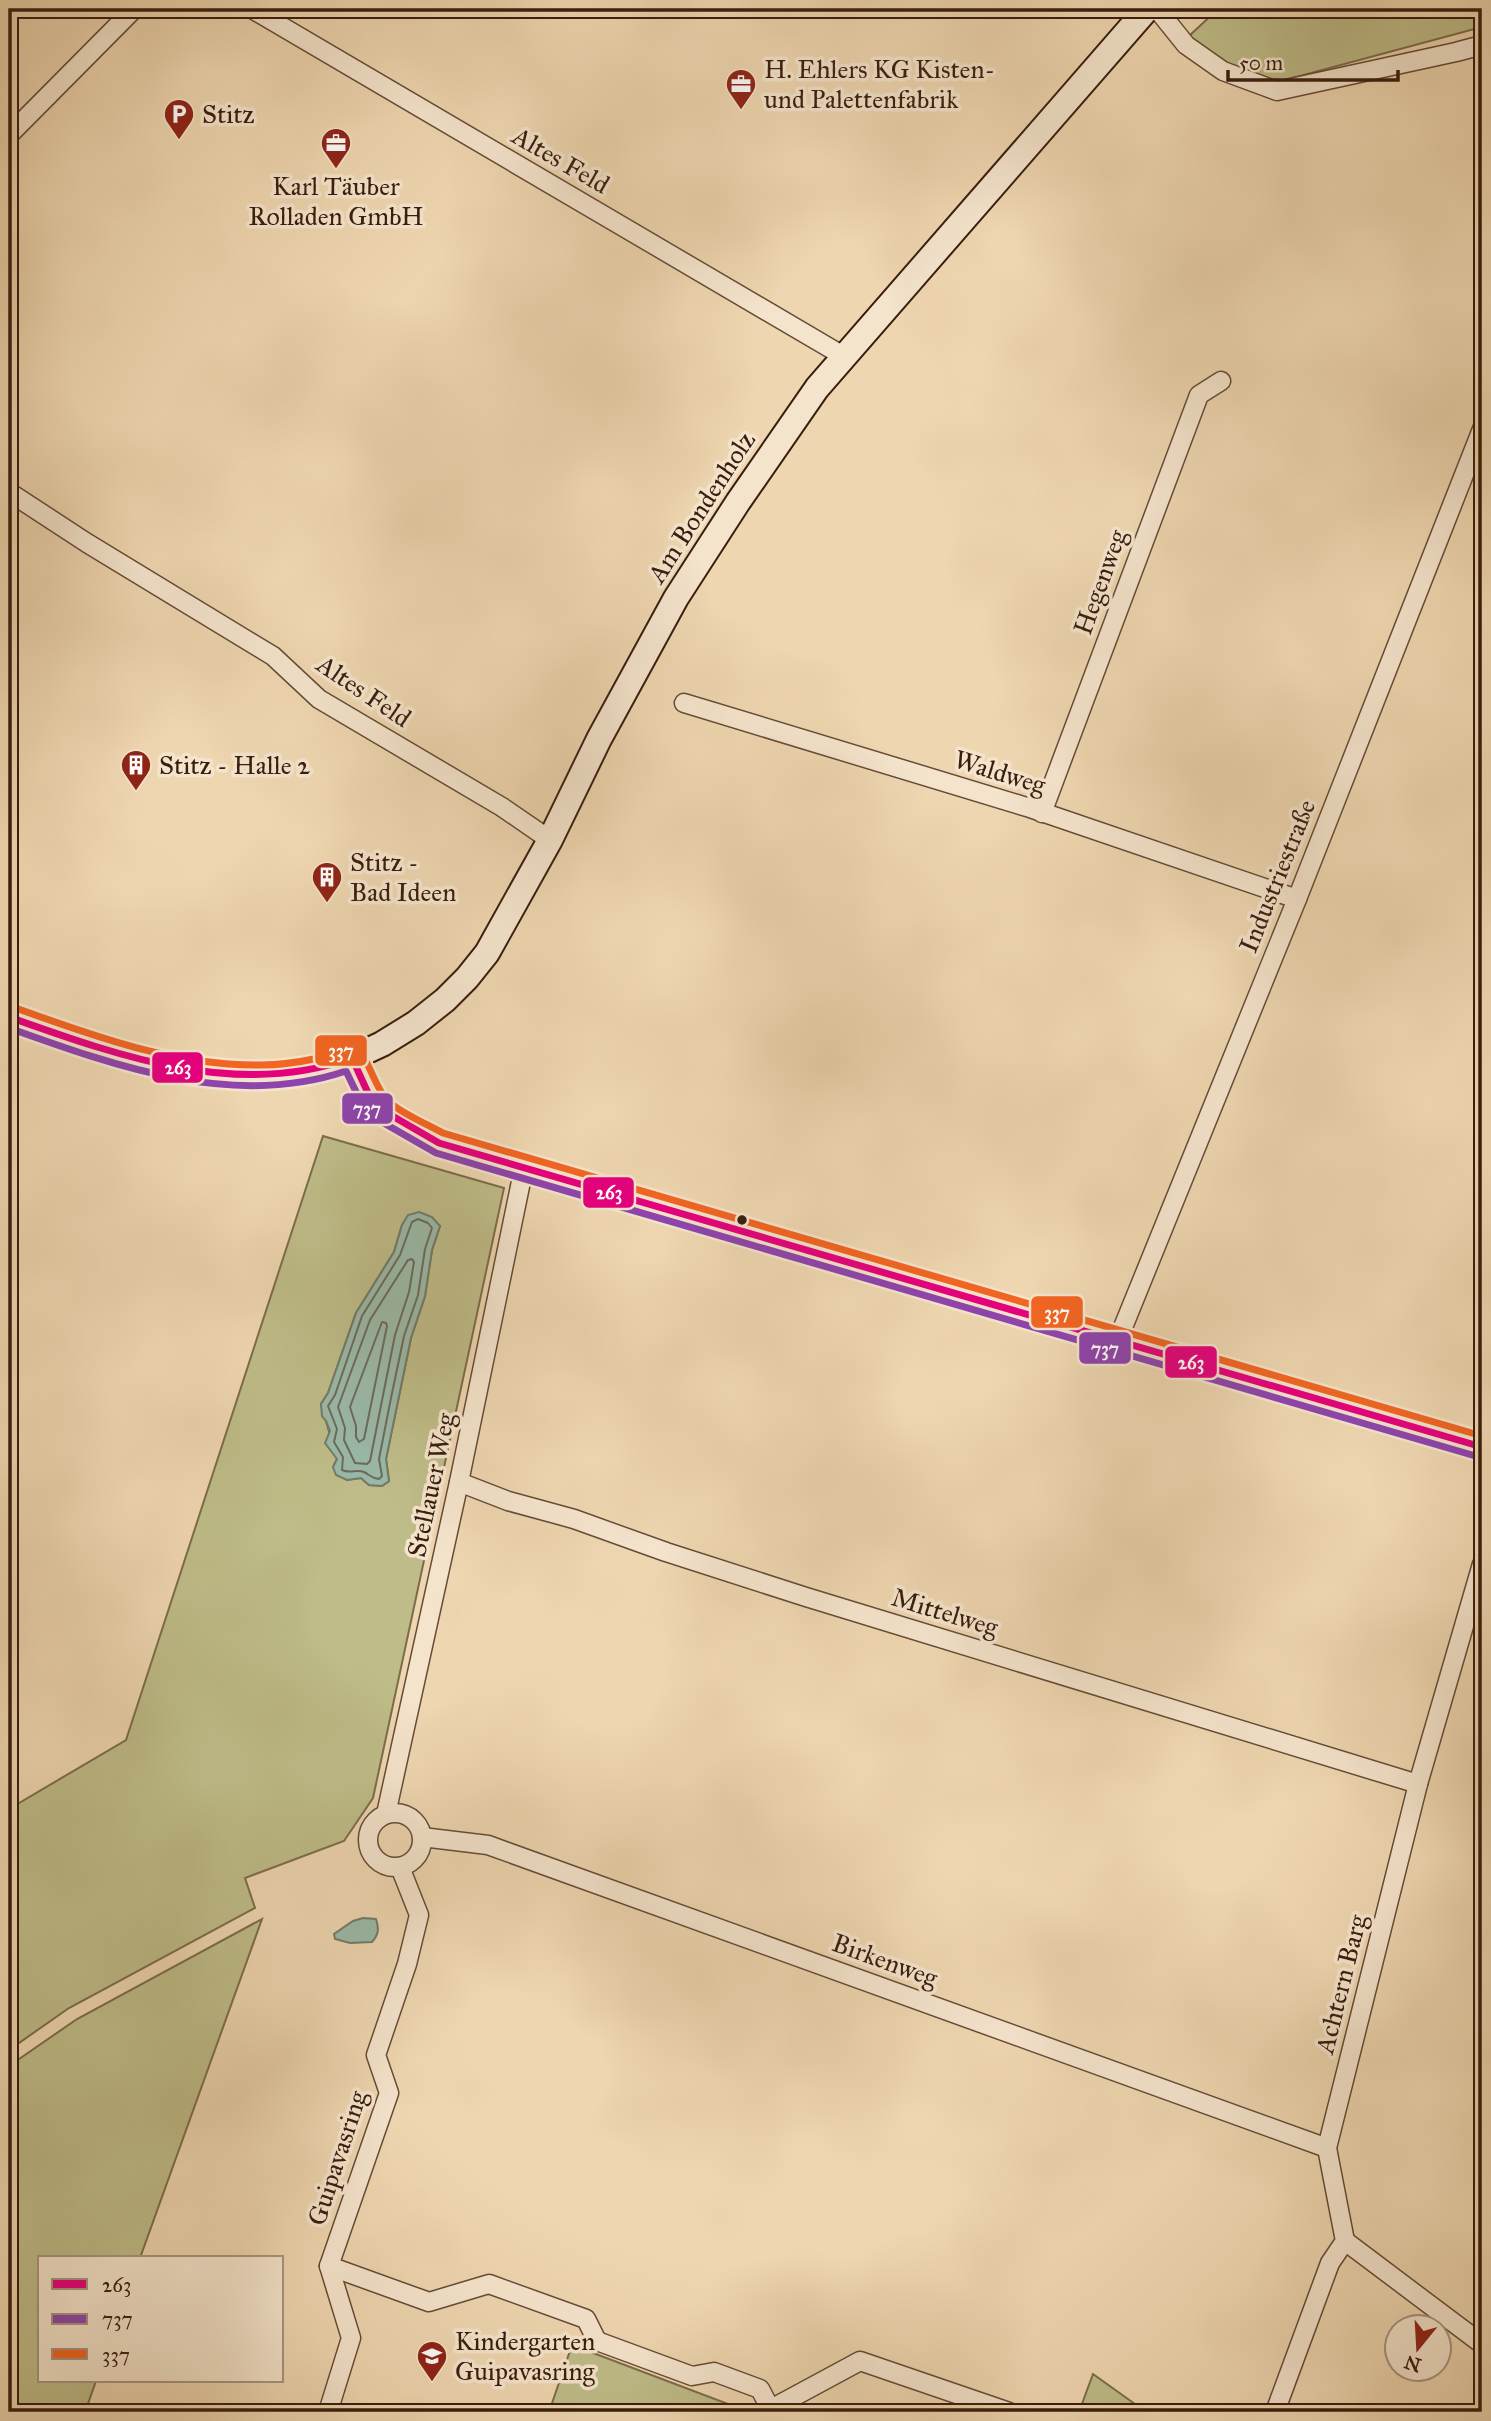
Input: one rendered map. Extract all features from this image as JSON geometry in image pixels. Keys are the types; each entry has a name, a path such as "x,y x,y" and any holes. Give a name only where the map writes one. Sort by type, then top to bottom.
{"main road":[{"name":"Am Bondenholz","path":"9,1017 131,1057 212,1073 241,1075 301,1072 352,1058 382,1044 416,1023 445,1000 487,953 551,840 599,739 677,598 738,502 817,388 1147,9"},
{"path":"352,1058 368,1093 382,1111 439,1143 1482,1447"}],"street":[{"path":"9,135 134,9"},
{"name":"Altes Feld","path":"251,9 845,357"},
{"path":"1157,9 1186,45 1223,71 1278,91 1482,45"},
{"name":"Hegenweg","path":"1042,813 1199,395 1221,382"},
{"name":"Industriestraße","path":"1117,1342 1297,899 1482,429"},
{"name":"Altes Feld","path":"9,492 98,551 274,656 319,699 502,807 551,840"},
{"name":"Waldweg","path":"684,703 1042,813 1297,899"},
{"name":"Stellauer Weg","path":"400,1867 383,1865 371,1854 367,1838 373,1823 386,1814 459,1482 523,1167"},
{"name":"Mittelweg","path":"459,1482 508,1501 574,1519 780,1589 1418,1784"},
{"name":"Achtern Barg","path":"1345,2241 1327,2147 1418,1784 1482,1564"},
{"path":"386,1814 402,1814 416,1822 422,1837 417,1856 400,1867"},
{"name":"Birkenweg","path":"422,1837 488,1845 1327,2147"},
{"name":"Guipavasring","path":"328,2412 351,2337 330,2266 389,2093 376,2055 407,1964 419,1915 400,1867"},
{"path":"1275,2412 1330,2263 1345,2241 1482,2344"},
{"name":"Guipavasring","path":"330,2266 429,2302 489,2284 586,2319 597,2341 692,2376 714,2372 760,2389 771,2411 860,2361 1009,2412"}],"shaded area":[{"path":"1218,9 1285,9 1298,13 1312,9 1482,9 1482,27 1274,83 1223,62 1188,37"},
{"path":"323,1136 504,1188 373,1798 344,1841 245,1878 255,1908 69,2008 9,2050 9,1809 126,1740","holes":["402,1225 440,1226 432,1250 425,1296 411,1338 386,1459 389,1481 382,1486 369,1485 361,1478 347,1480 333,1467 337,1459 321,1404 328,1393 356,1313 394,1252"]},
{"path":"262,1919 141,2256 38,2256 38,2382 96,2382 85,2412 9,2412 9,2066 77,2019"},
{"path":"572,2345 744,2410 549,2412"},
{"path":"1093,2374 1146,2412 1079,2412"}],"water":[{"path":"419,1212 432,1217 440,1226 432,1250 425,1296 411,1338 386,1459 389,1481 382,1486 369,1485 361,1478 347,1480 336,1475 333,1467 337,1459 325,1443 330,1431 322,1416 321,1404 328,1393 356,1313 394,1252 408,1215"},
{"path":"363,1918 376,1919 378,1931 372,1942 350,1943 335,1939 334,1934 353,1921"}],"transit line":[{"name":"337","path":"13,1007 135,1047 166,1055 229,1064 297,1062 355,1048 364,1057 378,1086 391,1104 443,1133 1482,1436"},
{"name":"263","path":"9,1017 93,1046 179,1068 265,1074 309,1070 352,1058"},
{"name":"737","path":"9,1028 133,1068 218,1084 261,1086 304,1082 346,1071 359,1098 375,1118 436,1153 1479,1457"},
{"name":"263","path":"352,1058 368,1093 382,1110 439,1143 1482,1447"}],"place":[{"name":"H. Ehlers KG Kisten- und Palettenfabrik","path":"741,111"},
{"name":"Stitz","path":"179,141"},
{"name":"Karl Täuber Rolladen GmbH","path":"336,170"},
{"name":"Stitz - Halle 2","path":"136,792"},
{"name":"Stitz - Bad Ideen","path":"327,904"},
{"name":"Kindergarten Guipavasring","path":"432,2383"}]}
